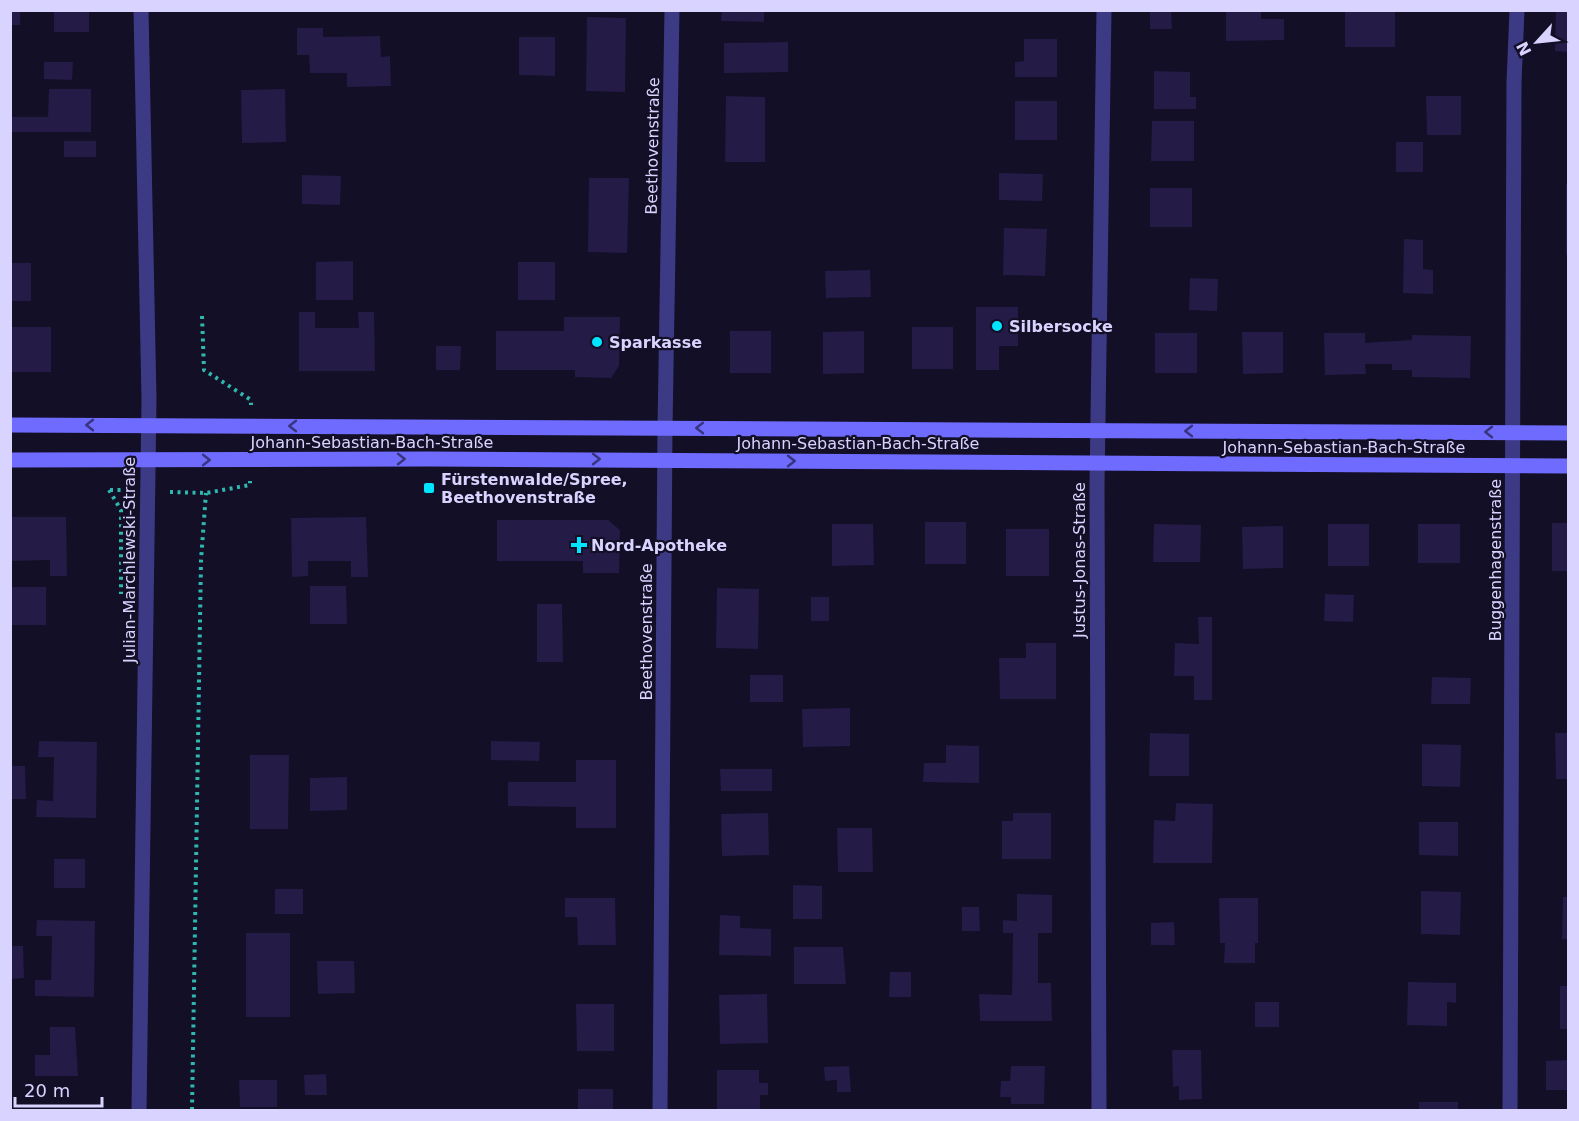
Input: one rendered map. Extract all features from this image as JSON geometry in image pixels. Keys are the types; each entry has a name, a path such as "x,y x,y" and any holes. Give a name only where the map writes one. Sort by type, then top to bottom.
{"street":[{"name":"Julian-Marchlewski-Straße","path":"139,1110 148,460 141,10"},
{"name":"Beethovenstraße","path":"660,1110 665,428 672,10"},
{"name":"Justus-Jonas-Straße","path":"1099,1110 1098,463 1104,10"},
{"name":"Buggenhagenstraße","path":"1510,1110 1514,82 1517,10"},
{"name":"Johann-Sebastian-Bach-Straße","path":"10,425 1569,433"},
{"name":"Johann-Sebastian-Bach-Straße","path":"10,460 665,460 1569,466"}],"path":[{"path":"202,316 204,370 251,400 251,426"},
{"path":"109,490 206,493 250,485 251,461"},
{"path":"192,1110 201,561 206,493"}],"building":[{"path":"10,10 20,10 20,25 10,25"},
{"path":"54,10 89,10 89,32 54,32"},
{"path":"722,10 764,10 764,22 721,21"},
{"path":"1150,10 1171,10 1172,29 1150,29"},
{"path":"1226,10 1261,10 1261,19 1284,19 1284,40 1226,41"},
{"path":"1345,10 1395,10 1395,47 1345,47"},
{"path":"1556,10 1568,10 1568,52 1555,51"},
{"path":"587,17 626,18 625,92 586,91"},
{"path":"297,28 323,28 323,37 380,36 381,57 390,56 391,86 347,87 347,73 310,73 309,55 297,55"},
{"path":"519,37 555,37 555,76 519,75"},
{"path":"1024,39 1057,39 1057,77 1015,77 1015,62 1024,61"},
{"path":"788,42 788,72 724,73 724,43"},
{"path":"44,62 73,62 72,80 44,79"},
{"path":"1154,71 1190,72 1190,97 1196,97 1196,109 1154,109"},
{"path":"49,89 91,89 91,132 10,132 10,117 48,117"},
{"path":"285,89 286,142 242,143 241,90"},
{"path":"726,96 765,97 765,162 725,162"},
{"path":"1426,96 1461,96 1461,135 1427,135"},
{"path":"1015,101 1057,101 1057,140 1015,140"},
{"path":"1152,121 1194,121 1194,161 1151,161"},
{"path":"64,141 96,141 96,157 64,157"},
{"path":"1396,142 1423,142 1423,172 1396,172"},
{"path":"999,173 1043,174 1042,201 999,200"},
{"path":"302,175 341,176 340,205 302,204"},
{"path":"589,178 629,178 627,253 588,252"},
{"path":"1566,184 1568,184 1568,255 1566,255"},
{"path":"1150,188 1192,188 1192,227 1150,227"},
{"path":"1004,228 1047,229 1045,276 1003,275"},
{"path":"1404,239 1423,240 1423,269 1433,270 1433,294 1403,293"},
{"path":"353,261 353,300 316,300 316,262"},
{"path":"518,262 555,262 555,300 518,300"},
{"path":"10,263 31,263 31,301 10,301"},
{"path":"870,270 871,297 826,298 825,271"},
{"path":"1190,278 1218,279 1217,311 1189,310"},
{"name":"Silbersocke","path":"976,307 1018,307 1018,346 999,346 999,370 976,370"},
{"path":"299,312 315,312 315,328 359,328 358,312 374,312 375,371 299,371"},
{"path":"564,317 620,317 619,366 611,378 575,377 575,370 496,370 496,331 564,331"},
{"path":"10,327 51,327 51,372 10,372"},
{"path":"912,327 953,327 953,369 912,369"},
{"path":"730,331 771,331 771,373 730,373"},
{"path":"864,331 864,373 823,374 823,332"},
{"path":"1242,332 1283,332 1283,373 1243,374"},
{"path":"1155,333 1197,333 1197,373 1155,373"},
{"path":"1324,333 1365,333 1365,343 1412,340 1412,335 1471,336 1470,378 1412,377 1412,370 1392,370 1392,364 1365,364 1366,374 1325,375"},
{"path":"436,346 461,346 460,370 436,370"},
{"path":"10,517 66,517 67,576 50,576 50,560 10,561"},
{"path":"366,517 368,577 351,577 351,561 308,561 308,576 292,577 291,518"},
{"name":"Nord-Apotheke","path":"497,520 608,520 620,530 619,573 583,573 583,561 497,561"},
{"path":"925,522 966,522 966,564 925,564"},
{"path":"1552,523 1568,523 1568,571 1552,571"},
{"path":"832,524 873,524 874,565 832,566"},
{"path":"1154,524 1201,525 1200,562 1153,562"},
{"path":"1328,524 1369,524 1369,566 1328,566"},
{"path":"1418,524 1460,524 1460,563 1418,563"},
{"path":"1283,526 1283,568 1243,569 1242,527"},
{"path":"1006,529 1049,529 1049,576 1006,576"},
{"path":"310,586 346,586 347,624 310,624"},
{"path":"10,587 46,587 46,625 10,625"},
{"path":"717,588 759,589 758,649 716,648"},
{"path":"1325,594 1354,595 1353,622 1324,621"},
{"path":"811,597 829,597 829,621 811,621"},
{"path":"537,604 562,604 563,662 537,662"},
{"path":"1198,617 1212,617 1212,700 1194,700 1194,676 1174,676 1175,643 1199,644"},
{"path":"1026,643 1056,643 1056,699 1000,699 999,658 1026,658"},
{"path":"750,675 783,675 783,702 750,702"},
{"path":"1432,677 1471,678 1470,704 1431,704"},
{"path":"850,708 850,746 803,747 802,709"},
{"path":"1150,733 1189,734 1189,776 1149,776"},
{"path":"1555,733 1568,733 1568,779 1556,779"},
{"path":"39,741 97,742 96,818 36,817 37,800 53,801 54,757 38,757"},
{"path":"491,741 540,742 539,761 491,760"},
{"path":"1422,744 1461,745 1460,787 1422,786"},
{"path":"946,745 979,746 979,783 923,782 924,763 946,763"},
{"path":"250,755 289,755 288,829 250,829"},
{"path":"576,760 616,760 616,828 576,828 576,807 508,806 508,782 576,782"},
{"path":"10,766 25,766 26,799 10,799"},
{"path":"720,769 772,769 772,791 721,791"},
{"path":"347,777 347,810 310,811 310,778"},
{"path":"1176,803 1213,804 1212,863 1153,863 1154,820 1175,821"},
{"path":"768,813 769,855 722,856 721,814"},
{"path":"1013,813 1051,813 1051,859 1002,859 1002,821 1013,821"},
{"path":"1419,822 1458,822 1458,856 1419,855"},
{"path":"837,828 872,828 873,872 838,872"},
{"path":"54,859 85,859 85,888 54,888"},
{"path":"793,885 822,886 822,919 793,919"},
{"path":"275,889 303,889 303,914 275,914"},
{"path":"1421,891 1461,892 1460,935 1421,934"},
{"path":"1017,894 1052,895 1052,933 1038,933 1038,983 1051,983 1052,1021 980,1021 979,994 1012,995 1013,933 1003,933 1003,920 1017,921"},
{"path":"1563,897 1568,897 1568,939 1562,939"},
{"path":"565,898 615,898 616,945 578,945 577,917 565,917"},
{"path":"1219,898 1258,898 1258,943 1255,943 1255,963 1224,963 1225,943 1220,943"},
{"path":"962,907 979,907 980,931 962,931"},
{"path":"720,915 740,916 740,928 771,929 771,956 719,955"},
{"path":"37,920 95,921 94,997 35,996 35,980 51,980 52,936 36,936"},
{"path":"1174,922 1175,945 1151,945 1151,923"},
{"path":"246,933 290,933 290,1017 246,1017"},
{"path":"10,946 23,946 24,978 10,979"},
{"path":"794,947 843,947 846,984 794,984"},
{"path":"317,961 354,961 355,993 318,994"},
{"path":"890,972 911,972 911,997 889,997"},
{"path":"1408,982 1456,983 1456,1003 1447,1002 1447,1026 1407,1025"},
{"path":"1560,986 1568,986 1568,1029 1560,1029"},
{"path":"767,994 768,1043 720,1044 719,995"},
{"path":"1255,1002 1279,1002 1279,1027 1255,1027"},
{"path":"576,1004 614,1004 614,1051 577,1051"},
{"path":"50,1027 75,1027 78,1076 35,1076 35,1055 50,1055"},
{"path":"1172,1050 1201,1050 1202,1099 1179,1100 1179,1086 1173,1087"},
{"path":"1568,1060 1568,1090 1546,1090 1546,1061"},
{"path":"849,1066 851,1092 837,1092 837,1080 825,1081 824,1067"},
{"path":"1011,1066 1045,1066 1044,1104 1011,1104 1011,1097 1000,1097 1001,1081 1010,1081"},
{"path":"717,1070 759,1070 759,1083 768,1083 768,1095 760,1095 760,1110 717,1110"},
{"path":"326,1074 327,1095 305,1095 304,1075"},
{"path":"239,1080 277,1080 277,1107 240,1107"},
{"path":"578,1089 613,1089 613,1110 578,1110"},
{"path":"1419,1102 1458,1102 1458,1110 1419,1110"}],"place":[{"name":"Silbersocke","path":"997,326"},
{"name":"Sparkasse","path":"597,342"},
{"name":"Fürstenwalde/Spree, Beethovenstraße","path":"429,488"},
{"name":"Nord-Apotheke","path":"579,545"}]}
